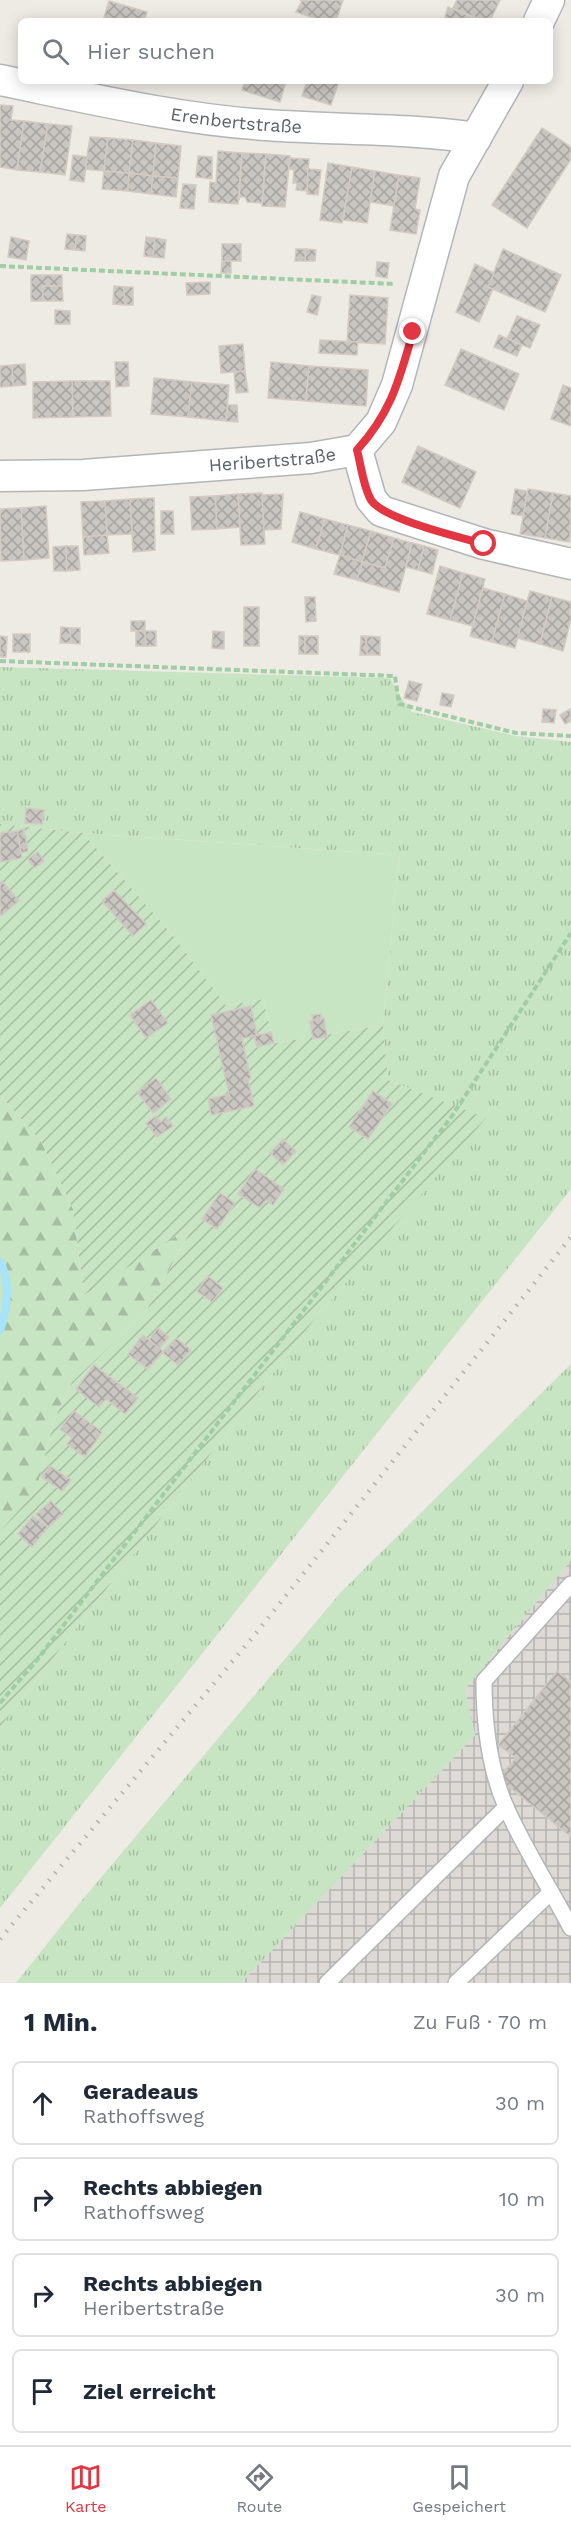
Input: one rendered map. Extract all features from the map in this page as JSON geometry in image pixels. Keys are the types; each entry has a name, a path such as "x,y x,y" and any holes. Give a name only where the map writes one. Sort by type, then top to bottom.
{"street":[{"path":"540,18 549,0"},
{"name":"Erenbertstraße","path":"0,80 18,84"},
{"name":"Erenbertstraße","path":"20,84 159,112 264,125 432,132 476,138"},
{"name":"Heribertstraße","path":"0,476 104,474 310,458 357,450 381,422 397,385 454,176 506,84"},
{"path":"357,450 371,499 381,511 484,544 571,564"}],"lane":[{"path":"571,1584 484,1682 484,1718 494,1772 506,1807 571,1928"},
{"path":"327,1983 506,1807"},
{"path":"456,1983 552,1892"}],"path":[{"path":"0,266 425,286"},
{"path":"0,661 395,676 399,704 516,733 571,736"},
{"path":"0,1703 37,1660 452,1116 571,933"}],"shaded area":[{"path":"571,1560 571,1983 241,1983 475,1735 465,1689"}],"green space":[{"path":"0,667 390,678 412,712 516,736 571,742 571,1189 0,1908 0,1727 314,1320 485,1118 388,1080 383,1025 399,855 83,833 0,824"},
{"path":"0,824 83,833 171,933 226,1005 263,999 274,1043 383,1025 388,1080 486,1118 314,1320 0,1727 0,1531 36,1491 54,1420 72,1382 145,1313 194,1225 84,1295 73,1209 41,1141 0,1095"},
{"path":"83,833 399,855 383,1025 274,1043 263,999 226,1005 171,933"},
{"path":"0,1095 41,1141 73,1209 84,1295 195,1223 145,1313 72,1382 54,1420 36,1491 0,1531"},
{"path":"571,1364 571,1560 465,1689 475,1735 241,1983 16,1983 78,1905 342,1591"}],"building":[{"path":"300,0 343,0 337,18 314,18 296,12 302,1"},
{"path":"457,0 500,0 491,18 477,18 453,8"},
{"path":"109,1 147,12 145,18 104,18"},
{"path":"448,7 473,18 445,18"},
{"path":"244,84 285,84 280,102 242,90"},
{"path":"306,84 338,84 331,105 302,96"},
{"path":"0,105 13,106 11,120 24,121 17,170 0,167"},
{"path":"24,121 48,124 40,172 17,170"},
{"path":"48,124 72,126 65,175 40,172"},
{"path":"542,128 571,147 571,159 527,228 492,205"},
{"path":"90,137 108,138 104,171 85,169"},
{"path":"108,138 133,140 129,173 104,171"},
{"path":"133,140 156,143 153,176 129,173"},
{"path":"156,143 181,146 178,178 153,176"},
{"path":"218,151 242,153 238,204 209,202 210,182 216,183"},
{"path":"242,153 266,154 262,203 247,202 245,197 240,197 239,200"},
{"path":"266,154 290,156 285,207 262,206"},
{"path":"73,155 87,157 84,182 70,180"},
{"path":"198,156 212,157 212,179 196,177"},
{"path":"290,158 309,159 307,191 296,190 297,183 293,183 294,170 289,169"},
{"path":"328,163 352,167 342,223 320,220"},
{"path":"352,167 375,171 367,223 343,220"},
{"path":"308,169 321,170 318,195 307,194"},
{"path":"104,171 129,173 128,191 102,189"},
{"path":"375,171 399,175 394,206 370,202"},
{"path":"129,173 153,176 151,194 128,191"},
{"path":"399,175 420,178 415,209 420,210 416,234 390,230"},
{"path":"153,176 178,178 176,197 151,194"},
{"path":"183,184 196,185 194,209 180,208"},
{"path":"67,234 77,235 75,250 65,249"},
{"path":"77,235 86,236 85,251 75,250"},
{"path":"11,237 29,241 26,260 8,257"},
{"path":"146,237 155,238 153,257 144,256"},
{"path":"155,238 166,240 164,258 153,257"},
{"path":"222,244 241,244 241,261 222,261"},
{"path":"296,249 306,249 305,261 295,261"},
{"path":"306,249 316,250 315,261 305,261"},
{"path":"503,249 561,275 545,312 488,287"},
{"path":"222,261 231,261 231,273 221,273"},
{"path":"377,262 389,263 387,278 376,276"},
{"path":"475,264 494,273 488,287 493,289 479,322 456,312"},
{"path":"31,275 62,275 62,286 43,286 43,301 31,301"},
{"path":"210,282 210,294 187,295 186,283"},
{"path":"43,286 62,286 63,301 43,301"},
{"path":"114,286 124,287 125,305 113,304"},
{"path":"124,287 133,287 133,305 125,305"},
{"path":"312,295 321,297 317,315 307,312"},
{"path":"350,295 388,298 385,344 347,342"},
{"path":"55,310 70,311 70,324 55,324"},
{"path":"517,316 540,325 530,348 507,339"},
{"path":"499,335 522,345 517,356 494,347"},
{"path":"320,340 358,342 357,355 319,353"},
{"path":"243,344 245,371 221,373 219,346"},
{"path":"461,349 519,374 504,410 445,385"},
{"path":"115,362 128,362 129,386 116,387"},
{"path":"271,362 309,366 306,401 268,398"},
{"path":"25,364 26,385 13,386 12,365"},
{"path":"12,365 13,386 0,387 0,366"},
{"path":"309,366 368,370 366,406 306,401"},
{"path":"245,371 248,392 236,393 234,372"},
{"path":"154,378 192,382 188,417 151,414"},
{"path":"72,381 110,381 111,416 73,417"},
{"path":"72,381 73,417 33,418 33,382"},
{"path":"192,382 229,385 226,421 188,417"},
{"path":"563,385 571,388 571,426 551,419"},
{"path":"228,405 237,405 238,422 226,421"},
{"path":"418,446 476,472 460,508 402,482"},
{"path":"515,489 527,491 523,516 511,514"},
{"path":"528,489 553,493 545,538 520,534"},
{"path":"262,493 265,544 241,545 238,494"},
{"path":"553,493 571,496 570,542 545,538"},
{"path":"238,494 240,527 217,529 215,496"},
{"path":"283,494 281,529 264,530 262,495"},
{"path":"215,496 217,529 192,530 190,497"},
{"path":"154,498 155,550 133,552 130,499"},
{"path":"130,499 132,534 107,535 105,501"},
{"path":"105,501 107,535 83,537 81,502"},
{"path":"46,506 49,558 24,560 21,508"},
{"path":"21,508 24,560 1,561 0,509"},
{"path":"161,511 173,511 174,534 161,534"},
{"path":"300,512 325,519 316,549 292,542"},
{"path":"325,519 348,525 340,555 316,549"},
{"path":"348,525 371,531 362,562 340,555"},
{"path":"371,531 394,538 385,568 362,562"},
{"path":"107,535 109,553 84,555 83,537"},
{"path":"394,538 412,543 399,592 357,580 362,562 385,568"},
{"path":"412,543 424,546 418,570 406,567"},
{"path":"66,546 67,571 54,571 53,547"},
{"path":"66,546 78,546 80,570 67,571"},
{"path":"424,546 438,550 432,574 418,570"},
{"path":"340,555 362,562 357,580 334,574"},
{"path":"440,566 463,573 450,620 427,614"},
{"path":"463,573 485,579 473,626 450,620"},
{"path":"483,588 505,594 492,642 470,636"},
{"path":"530,591 552,597 540,644 517,638"},
{"path":"505,594 527,601 515,648 492,642"},
{"path":"305,597 315,597 316,621 306,622"},
{"path":"552,597 571,602 571,619 563,651 540,644"},
{"path":"244,607 259,607 259,646 244,646"},
{"path":"131,621 145,621 145,631 131,631"},
{"path":"61,627 70,628 71,643 60,643"},
{"path":"70,628 80,628 80,644 71,643"},
{"path":"136,631 145,631 146,646 136,646"},
{"path":"145,631 156,631 156,646 146,646"},
{"path":"213,631 224,632 224,649 212,648"},
{"path":"13,634 30,634 30,652 13,652"},
{"path":"0,636 7,637 6,657 0,657"},
{"path":"299,636 305,636 305,654 299,654"},
{"path":"305,636 318,636 318,654 305,654"},
{"path":"361,636 366,636 367,655 360,655"},
{"path":"366,636 380,637 380,655 367,655"},
{"path":"409,681 422,684 417,701 404,698"},
{"path":"442,693 454,695 451,707 440,705"},
{"path":"543,709 556,710 554,723 542,722"},
{"path":"570,709 571,721 565,724 560,715"},
{"path":"26,808 44,810 42,824 25,823"},
{"path":"24,829 28,851 21,853 17,831"},
{"path":"17,831 22,858 0,862 0,833"},
{"path":"38,852 44,861 34,868 28,859"},
{"path":"2,881 19,901 2,915 0,914 0,883"},
{"path":"114,890 146,924 133,936 102,901"},
{"path":"151,1000 168,1023 146,1038 130,1015"},
{"path":"251,1006 257,1035 242,1039 251,1079 248,1079 254,1106 211,1115 208,1099 229,1094 211,1015"},
{"path":"321,1014 321,1019 324,1018 327,1037 313,1039 310,1021 313,1021 312,1015"},
{"path":"271,1032 274,1043 257,1047 254,1036"},
{"path":"156,1078 171,1099 153,1113 137,1092"},
{"path":"373,1091 392,1104 368,1139 349,1127"},
{"path":"156,1116 161,1122 166,1117 173,1126 157,1137 146,1123"},
{"path":"283,1139 296,1151 283,1165 270,1153"},
{"path":"255,1169 284,1189 273,1205 266,1200 260,1208 238,1194"},
{"path":"220,1193 235,1203 217,1229 202,1219"},
{"path":"208,1276 223,1288 212,1302 197,1291"},
{"path":"158,1328 169,1337 160,1348 149,1340"},
{"path":"143,1335 163,1351 148,1369 128,1354"},
{"path":"176,1338 191,1350 178,1365 163,1353"},
{"path":"94,1365 138,1398 125,1414 106,1399 99,1407 76,1389"},
{"path":"74,1411 102,1432 85,1457 67,1444 72,1438 60,1429"},
{"path":"50,1466 71,1480 62,1491 42,1477"},
{"path":"51,1501 63,1514 48,1527 36,1514"},
{"path":"33,1516 48,1527 32,1547 18,1534"},
{"path":"557,1671 571,1682 571,1837 498,1778 516,1758 498,1745"}],"waterway":[{"path":"0,1262 7,1287 0,1330"}],"railway":[{"path":"0,1939 257,1632 571,1237"}],"route":[{"path":"413,332 397,385 381,422 357,450 371,499 381,511 395,517 484,544"}]}
